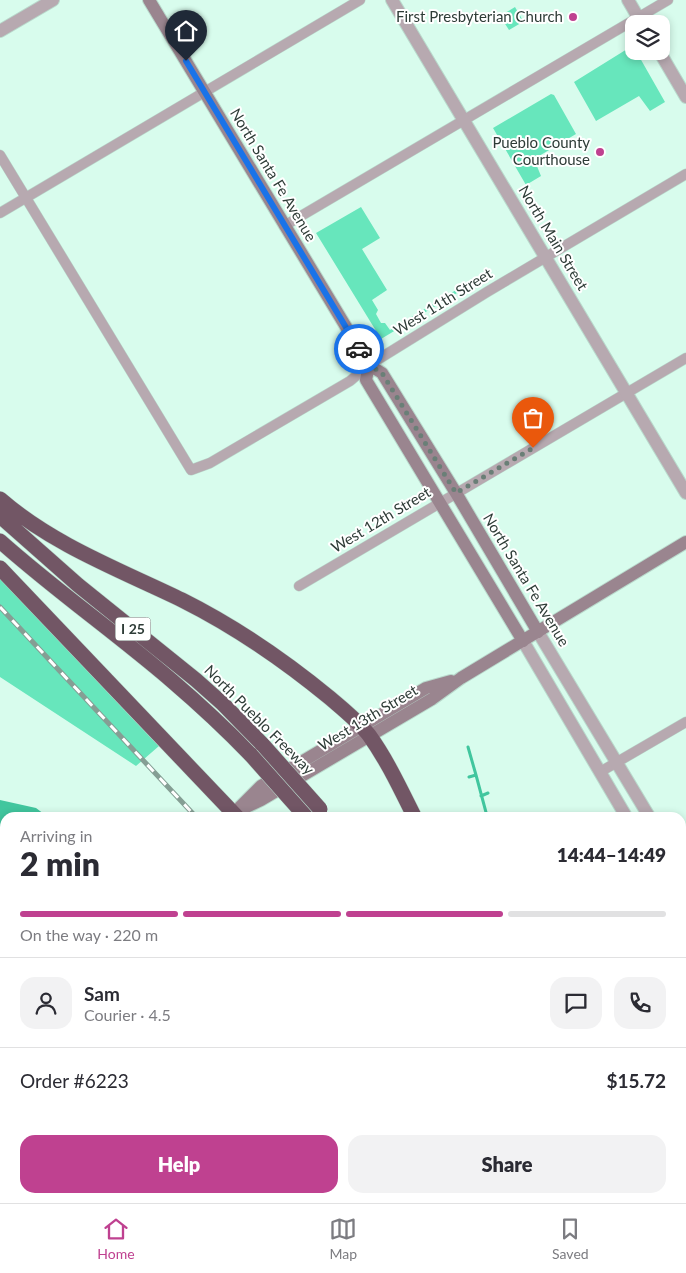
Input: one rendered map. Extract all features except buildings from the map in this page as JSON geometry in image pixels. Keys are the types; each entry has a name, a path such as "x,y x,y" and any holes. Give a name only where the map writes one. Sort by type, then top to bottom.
{"highway":[{"path":"0,499 42,529 85,555 183,601 226,625 315,685 353,717 365,731 390,770 412,812"},
{"name":"North Pueblo Freeway","path":"0,516 78,585 223,704 323,812"},
{"name":"North Pueblo Freeway","path":"0,541 27,565 171,680 225,728 302,812"},
{"path":"0,568 233,812"}],"main road":[{"name":"North Santa Fe Avenue","path":"149,0 369,365 382,373 538,632"},
{"name":"North Santa Fe Avenue","path":"369,365 366,380 523,641"},
{"name":"West 13th Street","path":"241,812 365,731 432,699 461,678 686,542"}],"street":[{"path":"0,31 53,0"},
{"path":"0,212 360,0"},
{"name":"North Main Street","path":"392,0 686,493"},
{"path":"628,0 637,15"},
{"path":"648,15 668,0"},
{"path":"284,226 625,30"},
{"path":"664,60 686,97"},
{"path":"0,155 25,198"},
{"name":"West 11th Street","path":"25,198 191,470 210,463 335,390 350,381 369,365 686,174"},
{"name":"West 12th Street","path":"299,586 686,358"},
{"name":"North Santa Fe Avenue","path":"538,632 646,812"},
{"name":"North Santa Fe Avenue","path":"523,641 623,812"},
{"path":"600,772 686,722"}],"shaded area":[{"path":"515,7 522,19 521,23 509,30 500,16"},
{"path":"625,50 625,60 641,60 665,102 650,111 639,96 596,121 574,82"},
{"path":"551,94 554,95 576,134 534,159 541,176 526,185 493,128"},
{"path":"361,207 380,238 362,249 387,290 372,300 378,310 376,314 381,323 385,323 390,330 456,290 457,293 381,339 316,233"},
{"path":"0,578 159,746 136,766 0,677"},
{"path":"0,800 36,808 41,812 0,812"}],"waterway":[{"path":"468,747 476,775"},
{"path":"469,777 476,775 486,812"},
{"path":"481,796 488,793"}],"railway":[{"path":"0,607 191,812"}],"way so far":[{"path":"359,349 369,365 382,373 456,493 533,448"}],"place":[{"name":"First Presbyterian Church","path":"573,17"},
{"name":"Pueblo County Courthouse","path":"600,152"}],"route":[{"path":"186,61 359,349"}]}
